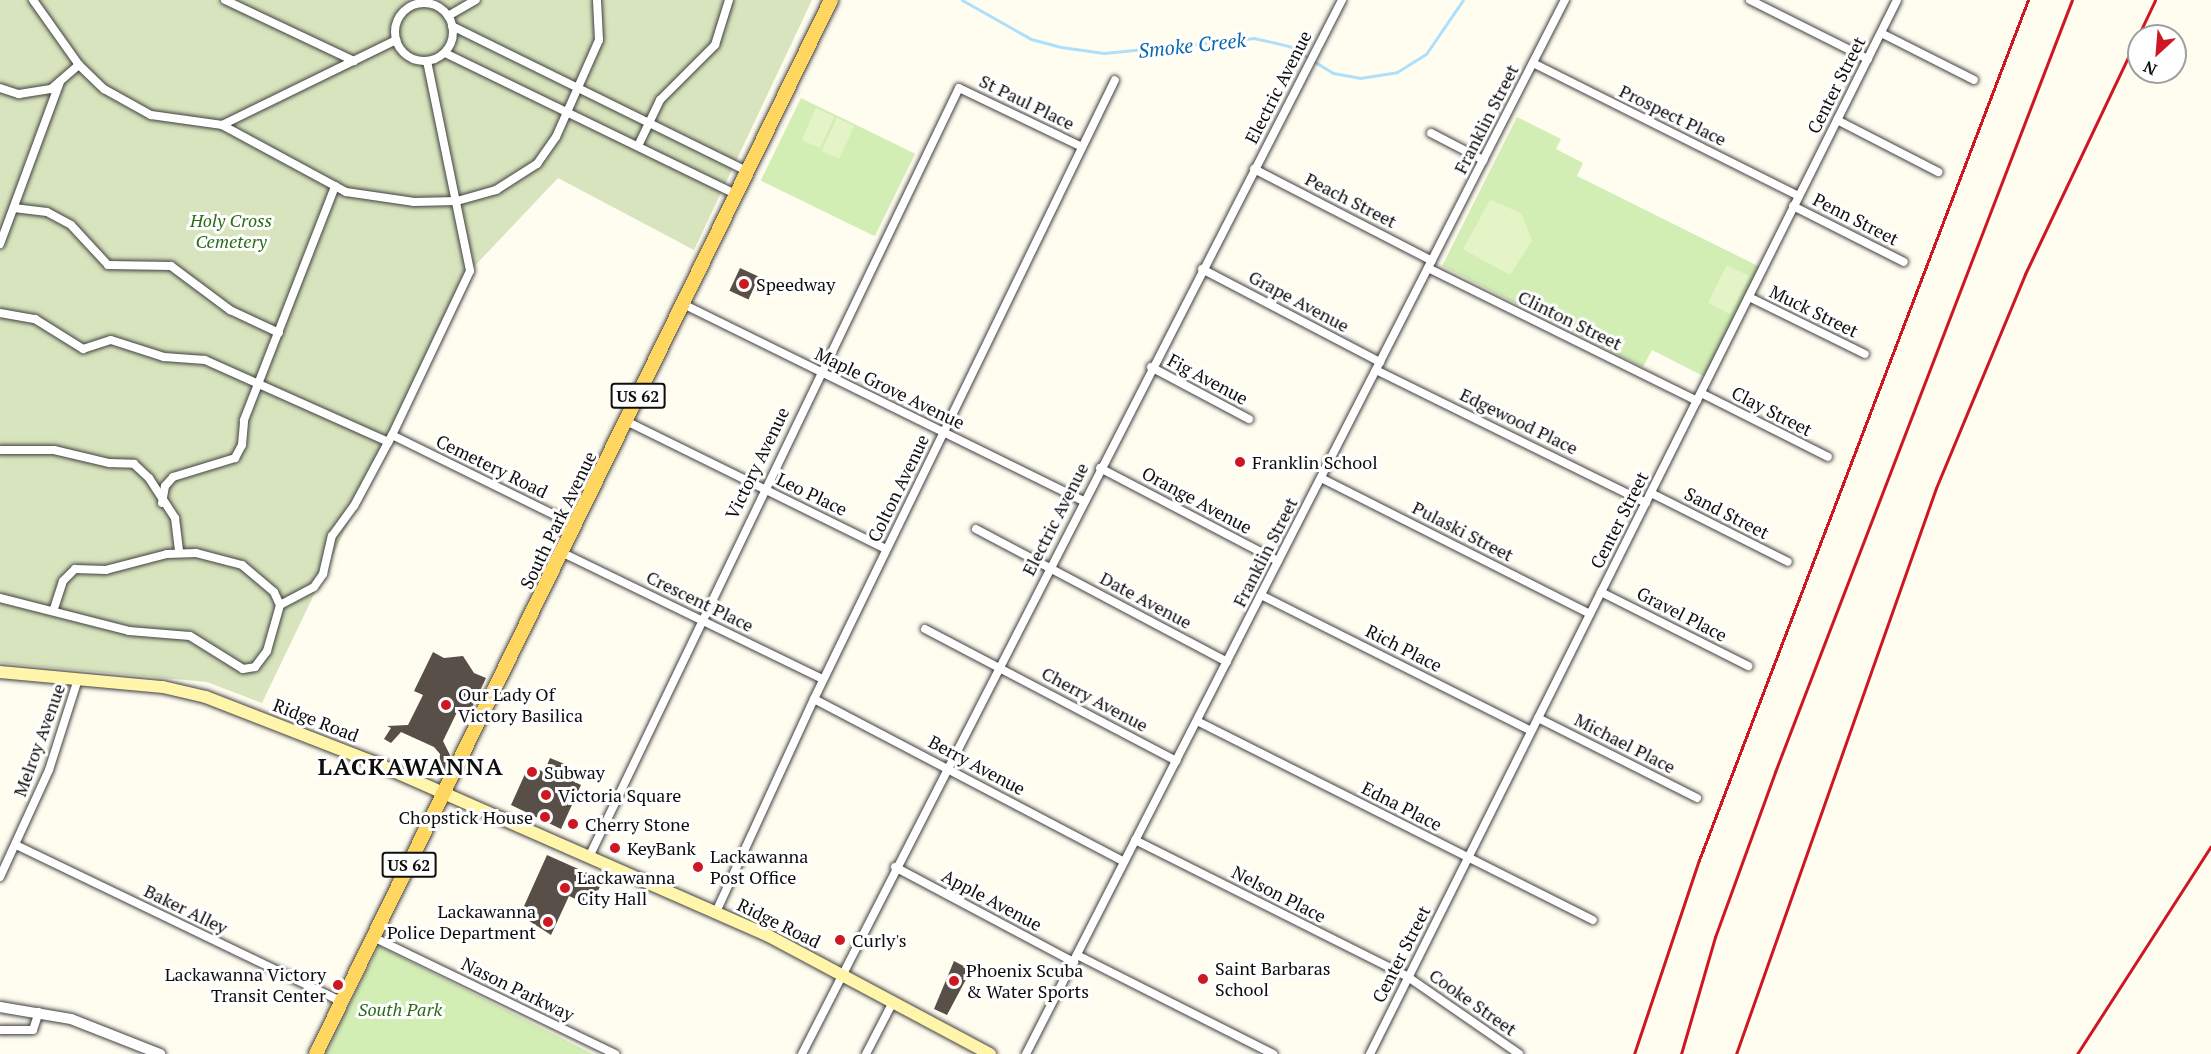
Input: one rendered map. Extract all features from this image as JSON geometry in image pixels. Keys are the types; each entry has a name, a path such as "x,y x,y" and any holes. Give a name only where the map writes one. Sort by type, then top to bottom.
{"main road":[{"name":"South Park Avenue","path":"316,1054 375,938 831,0"},
{"name":"Ridge Road","path":"0,672 78,679 206,696 444,793 716,912 840,974 990,1054"}],"street":[{"path":"33,0 80,65 104,90 151,115 222,125 346,192 414,202 457,201 496,190 537,164 569,112 599,40 597,0"},
{"path":"225,0 354,61"},
{"path":"448,16 476,0"},
{"path":"638,146 648,123 672,85 715,45 729,0"},
{"name":"Electric Avenue","path":"802,1054 840,974 946,767 1342,0"},
{"name":"Franklin Street","path":"1026,1054 1565,0"},
{"path":"1750,0 1868,59"},
{"name":"Center Street","path":"1370,1054 1897,0"},
{"path":"413,3 435,6 448,16 452,26 445,52 427,61 407,56 396,40 397,21 413,3"},
{"path":"452,26 747,171"},
{"path":"1881,33 1974,80"},
{"path":"222,125 396,40"},
{"path":"445,52 736,194"},
{"path":"280,605 314,587 323,574 332,536 354,506 391,438 470,271 427,61"},
{"name":"Prospect Place","path":"1533,63 1799,196"},
{"path":"0,88 19,94 51,89 80,65"},
{"name":"Colton Avenue","path":"716,912 823,679 1115,80"},
{"path":"0,244 60,82"},
{"name":"St Paul Place","path":"959,88 1082,147"},
{"name":"Victory Avenue","path":"590,855 700,619 959,88"},
{"path":"1837,120 1938,172"},
{"path":"1431,133 1483,160"},
{"name":"Peach Street","path":"1254,168 1430,264"},
{"path":"162,503 165,486 173,477 235,458 259,385 335,186"},
{"name":"Penn Street","path":"1793,206 1904,262"},
{"path":"14,208 47,212 71,225 108,265 171,266 230,310 279,333"},
{"name":"Clinton Street","path":"1430,264 1699,397"},
{"name":"Grape Avenue","path":"1202,269 1378,366"},
{"name":"Muck Street","path":"1749,297 1865,354"},
{"name":"Maple Grove Avenue","path":"683,304 1083,501"},
{"name":"Cemetery Road","path":"0,313 35,319 83,349 111,340 131,343 164,357 205,360 259,385 391,438 575,525"},
{"name":"Edgewood Place","path":"1378,366 1646,503"},
{"name":"Fig Avenue","path":"1151,367 1249,419"},
{"name":"Clay Street","path":"1699,397 1828,457"},
{"name":"Leo Place","path":"626,421 886,549"},
{"path":"0,450 54,450 109,464 134,464 149,478 162,503 175,518 179,554"},
{"name":"Orange Avenue","path":"1100,468 1278,561"},
{"name":"Pulaski Street","path":"1321,478 1590,614"},
{"name":"Sand Street","path":"1651,493 1788,562"},
{"name":"Date Avenue","path":"976,529 1227,662"},
{"name":"Crescent Place","path":"562,553 823,679"},
{"path":"0,598 54,609 129,631 190,636 243,669 255,667 267,651 280,605 274,592 229,559 179,554 106,570 75,569 63,581 54,609"},
{"name":"Gravel Place","path":"1600,592 1748,666"},
{"name":"Rich Place","path":"1261,595 1531,731"},
{"name":"Cherry Avenue","path":"925,629 1176,761"},
{"name":"Melroy Avenue","path":"0,877 50,770 78,679"},
{"name":"Berry Avenue","path":"814,699 1124,862"},
{"name":"Michael Place","path":"1538,718 1697,798"},
{"name":"Edna Place","path":"1197,721 1593,920"},
{"name":"Nelson Place","path":"1135,840 1408,977"},
{"name":"Baker Alley","path":"16,845 342,1002"},
{"name":"Apple Avenue","path":"895,867 1273,1054"},
{"name":"Nason Parkway","path":"375,938 615,1054"},
{"name":"Cooke Street","path":"1408,977 1519,1054"},
{"path":"866,1054 893,1002"},
{"path":"0,1007 39,1012 93,1026 160,1054"},
{"path":"0,1030 33,1030 39,1012"}],"green space":[{"name":"Holy Cross Cemetery","path":"0,0 812,0 694,250 558,178 468,273 262,703 207,682 0,663"},
{"path":"801,98 915,154 875,236 761,181"},
{"path":"816,108 834,116 820,148 802,140"},
{"path":"1517,117 1561,139 1556,149 1583,163 1577,176 1760,267 1705,377 1652,350 1643,367 1442,266"},
{"path":"837,118 854,126 839,159 822,151"},
{"path":"1490,200 1521,213 1532,240 1510,275 1463,249"},
{"path":"1727,265 1749,276 1730,314 1708,302"},
{"name":"South Park","path":"379,946 593,1054 325,1054"}],"building":[{"name":"Speedway","path":"740,268 759,277 748,300 729,291"},
{"name":"Our Lady Of Victory Basilica","path":"433,652 444,658 463,656 474,673 486,678 467,718 457,712 443,741 450,755 445,769 439,765 440,754 434,747 401,732 391,743 384,739 391,728 387,726 408,725 423,695 414,691"},
{"name":"Victoria Square","path":"550,758 567,765 562,776 581,785 561,829 511,805 529,765 544,772"},
{"name":"Lackawanna City Hall","path":"547,855 603,880 591,906 569,896 551,935 520,915"},
{"name":"Phoenix Scuba & Water Sports","path":"954,961 971,970 947,1015 934,1009"}],"waterway":[{"name":"Smoke Creek","path":"962,0 1031,39 1061,47 1104,53 1254,38 1289,46 1333,73 1360,78 1397,72 1426,54 1463,0"}],"railway":[{"path":"1634,1054 1699,860 2028,0"},
{"path":"1681,1054 1715,937 1775,772 2072,0"},
{"path":"1736,1054 1936,488 2025,274 2155,0"},
{"path":"2077,1054 2211,846"}],"place":[{"name":"Speedway","path":"744,284"},
{"name":"Franklin School","path":"1240,462"},
{"name":"Our Lady Of Victory Basilica","path":"446,705"},
{"name":"Subway","path":"532,772"},
{"name":"Victoria Square","path":"546,795"},
{"name":"Chopstick House","path":"545,817"},
{"name":"Cherry Stone","path":"573,824"},
{"name":"KeyBank","path":"615,848"},
{"name":"Lackawanna Post Office","path":"698,867"},
{"name":"Lackawanna City Hall","path":"565,888"},
{"name":"Lackawanna Police Department","path":"548,922"},
{"name":"Curly's","path":"840,940"},
{"name":"Saint Barbaras School","path":"1203,979"},
{"name":"Phoenix Scuba & Water Sports","path":"954,981"},
{"name":"Lackawanna Victory Transit Center","path":"338,985"}],"district":[{"name":"LACKAWANNA","path":"411,767"}]}
